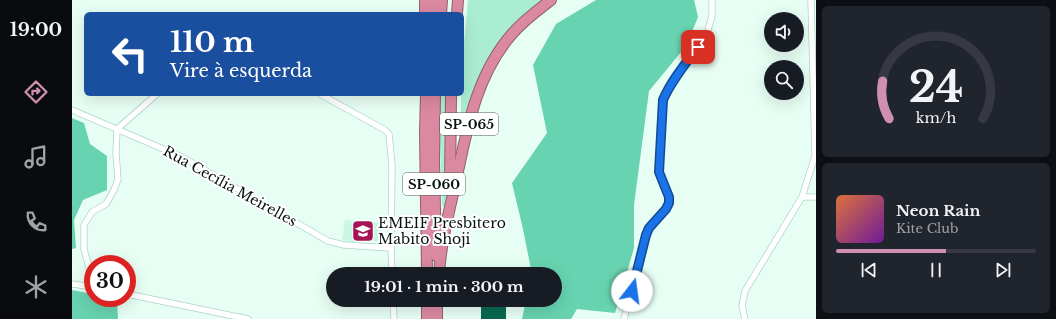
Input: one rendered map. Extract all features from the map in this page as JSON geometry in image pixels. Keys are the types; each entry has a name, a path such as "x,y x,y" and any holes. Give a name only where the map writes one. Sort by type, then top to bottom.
{"highway":[{"path":"424,12 425,0"},
{"path":"432,12 433,0"},
{"path":"441,12 442,0"},
{"path":"457,12 458,0"},
{"name":"SP-065","path":"450,207 470,120 476,98 484,78 494,60 513,33 551,0"},
{"name":"SP-060","path":"425,96 427,267"},
{"name":"SP-060","path":"435,96 434,161 436,267"},
{"path":"439,267 440,252 450,207 451,96"},
{"path":"427,307 428,319"},
{"path":"437,307 437,319"}],"street":[{"path":"744,319 742,306 745,291 802,196 815,156 816,134 811,0"},
{"path":"624,319 646,235 649,228 666,209 669,203 669,197 659,172 663,100 683,67 706,36 712,16 713,2"},
{"path":"86,255 84,249 84,225 92,212 106,204 118,179 116,153 117,129 155,96"},
{"path":"324,96 386,130 389,134 392,166 390,248 391,267"},
{"name":"Rua Cecília Meirelles","path":"72,110 182,157 328,241 344,245 390,248"},
{"path":"802,196 816,197"},
{"path":"72,284 84,286"},
{"path":"136,296 248,319"},
{"path":"393,307 394,319"}],"shaded area":[{"path":"468,0 543,0 505,35 460,149 461,96 464,96 464,45"},
{"path":"440,96 448,96 447,200 446,205 442,207"},
{"name":"EMEIF Presbitero Mabito Shoji","path":"345,220 382,223 383,241 351,242 342,240"}],"green space":[{"path":"596,0 694,0 698,17 686,46 649,91 634,205 634,248 615,313 577,309 571,319 522,319 525,307 562,307 562,267 531,267 512,183 547,133 533,65 556,24"},
{"path":"72,118 84,123 90,144 107,156 107,190 83,200 74,220 76,248 72,249"},
{"path":"72,290 84,292 84,307 117,307 118,319 72,319"}],"building":[{"path":"481,307 506,307 506,319 481,319"}],"place":[{"name":"EMEIF Presbitero Mabito Shoji","path":"363,231"}],"route":[{"path":"632,291 646,235 649,228 666,209 669,203 669,197 660,178 659,172 663,100 683,67 698,47"}]}
